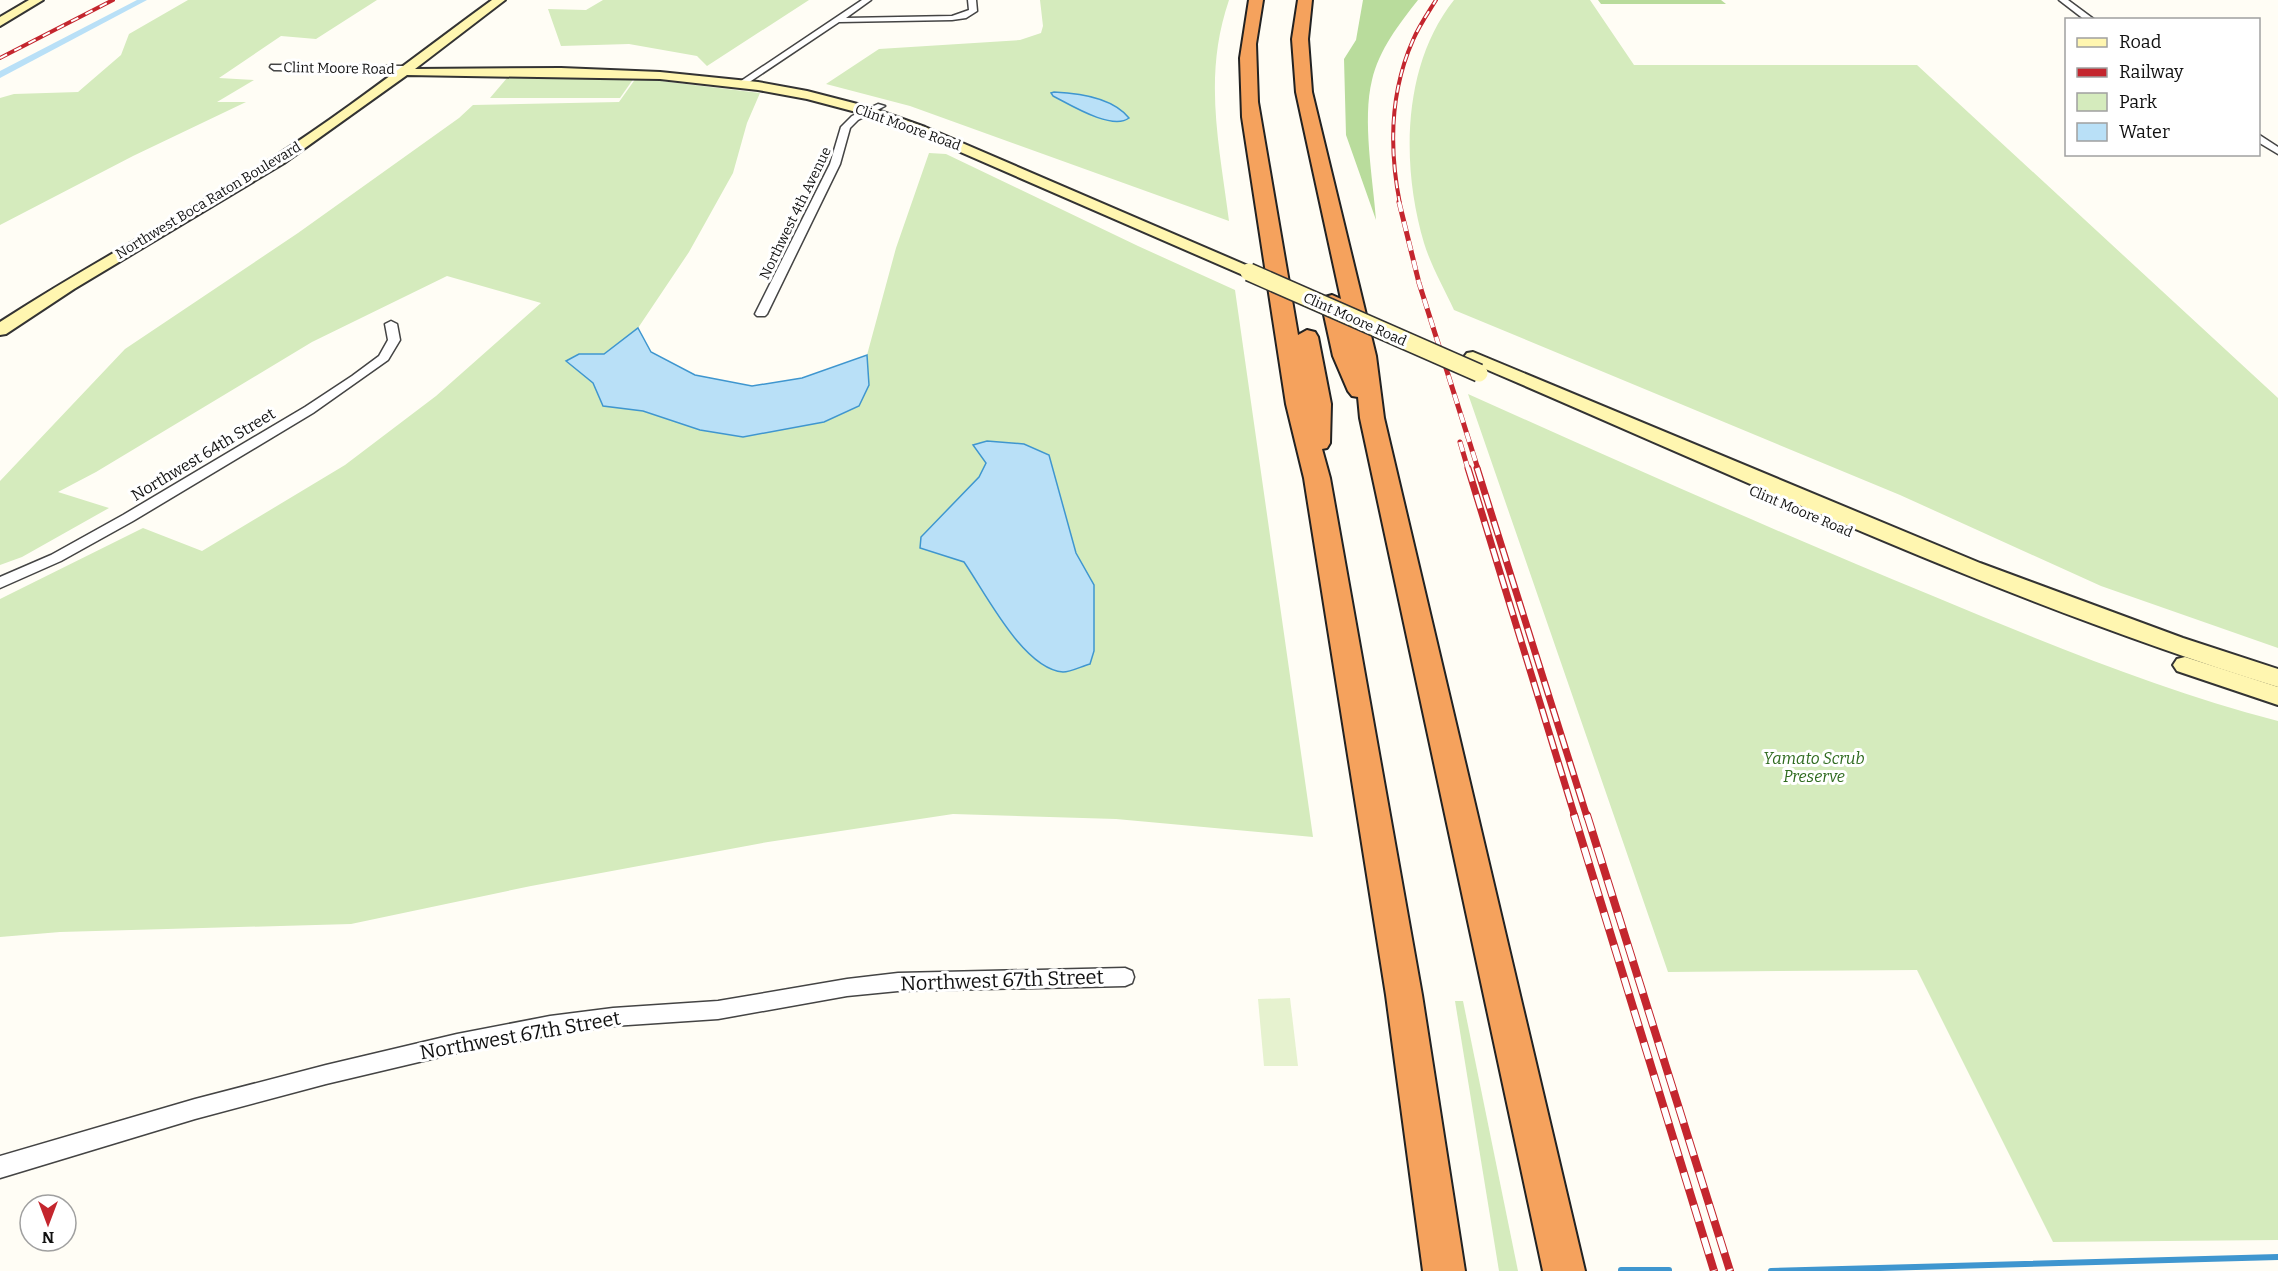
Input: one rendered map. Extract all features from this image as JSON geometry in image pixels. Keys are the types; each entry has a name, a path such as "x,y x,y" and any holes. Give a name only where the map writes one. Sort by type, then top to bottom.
{"highway":[{"path":"1256,0 1248,45 1250,110 1299,404 1317,478 1404,995 1444,1271"},
{"path":"1270,0 1263,38 1264,96 1319,404 1317,478"},
{"path":"1290,0 1285,42 1286,79 1310,199"},
{"path":"1305,0 1300,39 1304,92 1365,356 1372,418 1564,1271"},
{"path":"1327,277 1344,356 1372,418"}],"street":[{"path":"0,22 37,0"},
{"name":"Northwest Boca Raton Boulevard","path":"0,330 73,281 210,203 280,159 499,0"},
{"path":"747,80 867,0"},
{"path":"839,20 952,18 973,11 972,0"},
{"path":"2063,0 2088,18"},
{"name":"Clint Moore Road","path":"274,67 405,69 413,73 525,69 747,80 807,95 875,108 934,135 1248,266 2034,609 2144,651 2278,696"},
{"name":"Northwest 4th Avenue","path":"760,314 835,164 846,127 855,118 875,108"},
{"path":"2260,138 2278,151"},
{"name":"Northwest 64th Street","path":"0,584 56,558 128,518 347,385 384,358 394,340 391,324"},
{"name":"Clint Moore Road","path":"1476,365 2019,587 2150,636 2278,678"},
{"name":"Northwest 67th Street","path":"0,1167 145,1122 305,1078 564,1023 714,1010 761,1004 862,985 914,981 1125,976"}],"green space":[{"path":"188,0 377,0 316,39 281,36 219,78 254,80 217,102 246,102 133,156 0,225 0,98 14,94 78,92 121,55 129,34"},
{"path":"603,0 809,0 707,66 697,56 629,44 561,46 548,9 586,10"},
{"path":"1040,0 1229,0 1221,28 1215,83 1218,137 1229,221 910,106 826,84 879,49 1020,40 1041,33 1043,26"},
{"path":"1363,0 1418,0 1397,28 1379,58 1372,80 1368,131 1376,220 1346,135 1344,59 1356,40"},
{"path":"1454,0 1590,0 1634,65 1917,65 2278,398 2278,648 2101,586 1900,495 1454,310 1424,243 1412,182 1410,149 1411,117 1424,55 1437,26"},
{"path":"1598,0 1721,0 1726,4 1601,4"},
{"path":"507,78 634,78 620,98 490,98"},
{"path":"636,78 760,93 747,123 733,173 689,252 638,328 651,352 695,375 752,386 802,378 867,355 896,248 929,153 946,154 1235,290 1313,837 1116,819 953,814 768,842 531,886 351,924 60,932 0,937 0,599 143,528 202,551 345,465 436,396 541,303 447,276 312,342 96,472 58,492 109,508 22,557 0,565 0,481 125,349 298,233 459,118 473,105 619,102"},
{"name":"Yamato Scrub Preserve","path":"1468,394 1758,522 2018,631 2146,680 2278,721 2278,1240 2053,1242 1917,970 1668,972"},
{"path":"1290,998 1298,1066 1264,1066 1258,999"},
{"path":"1455,1001 1463,1001 1518,1271 1499,1271"}],"water":[{"path":"1051,93 1084,95 1104,101 1114,105 1129,118 1122,121 1102,119 1053,96"},
{"path":"638,328 651,352 695,375 752,386 802,378 867,355 869,385 859,406 824,422 743,437 700,430 643,411 603,406 593,383 566,361 579,354 604,354"},
{"path":"987,441 1024,444 1049,455 1076,553 1094,585 1094,651 1090,664 1063,672 1048,668 1034,658 1006,627 964,562 920,548 921,537 979,477 986,463 973,445"}],"waterway":[{"path":"0,75 143,0"},
{"path":"1771,1271 2278,1257"},
{"path":"1621,1270 1669,1270"}],"railway":[{"path":"0,58 113,0"},
{"path":"1400,204 1393,142 1396,100 1405,60 1413,40 1436,0"},
{"path":"1399,202 1419,283 1478,469"},
{"path":"1460,442 1468,469"},
{"path":"1468,468 1575,817"},
{"path":"1477,468 1587,817"},
{"path":"1574,815 1714,1271"},
{"path":"1587,815 1730,1271"}]}
